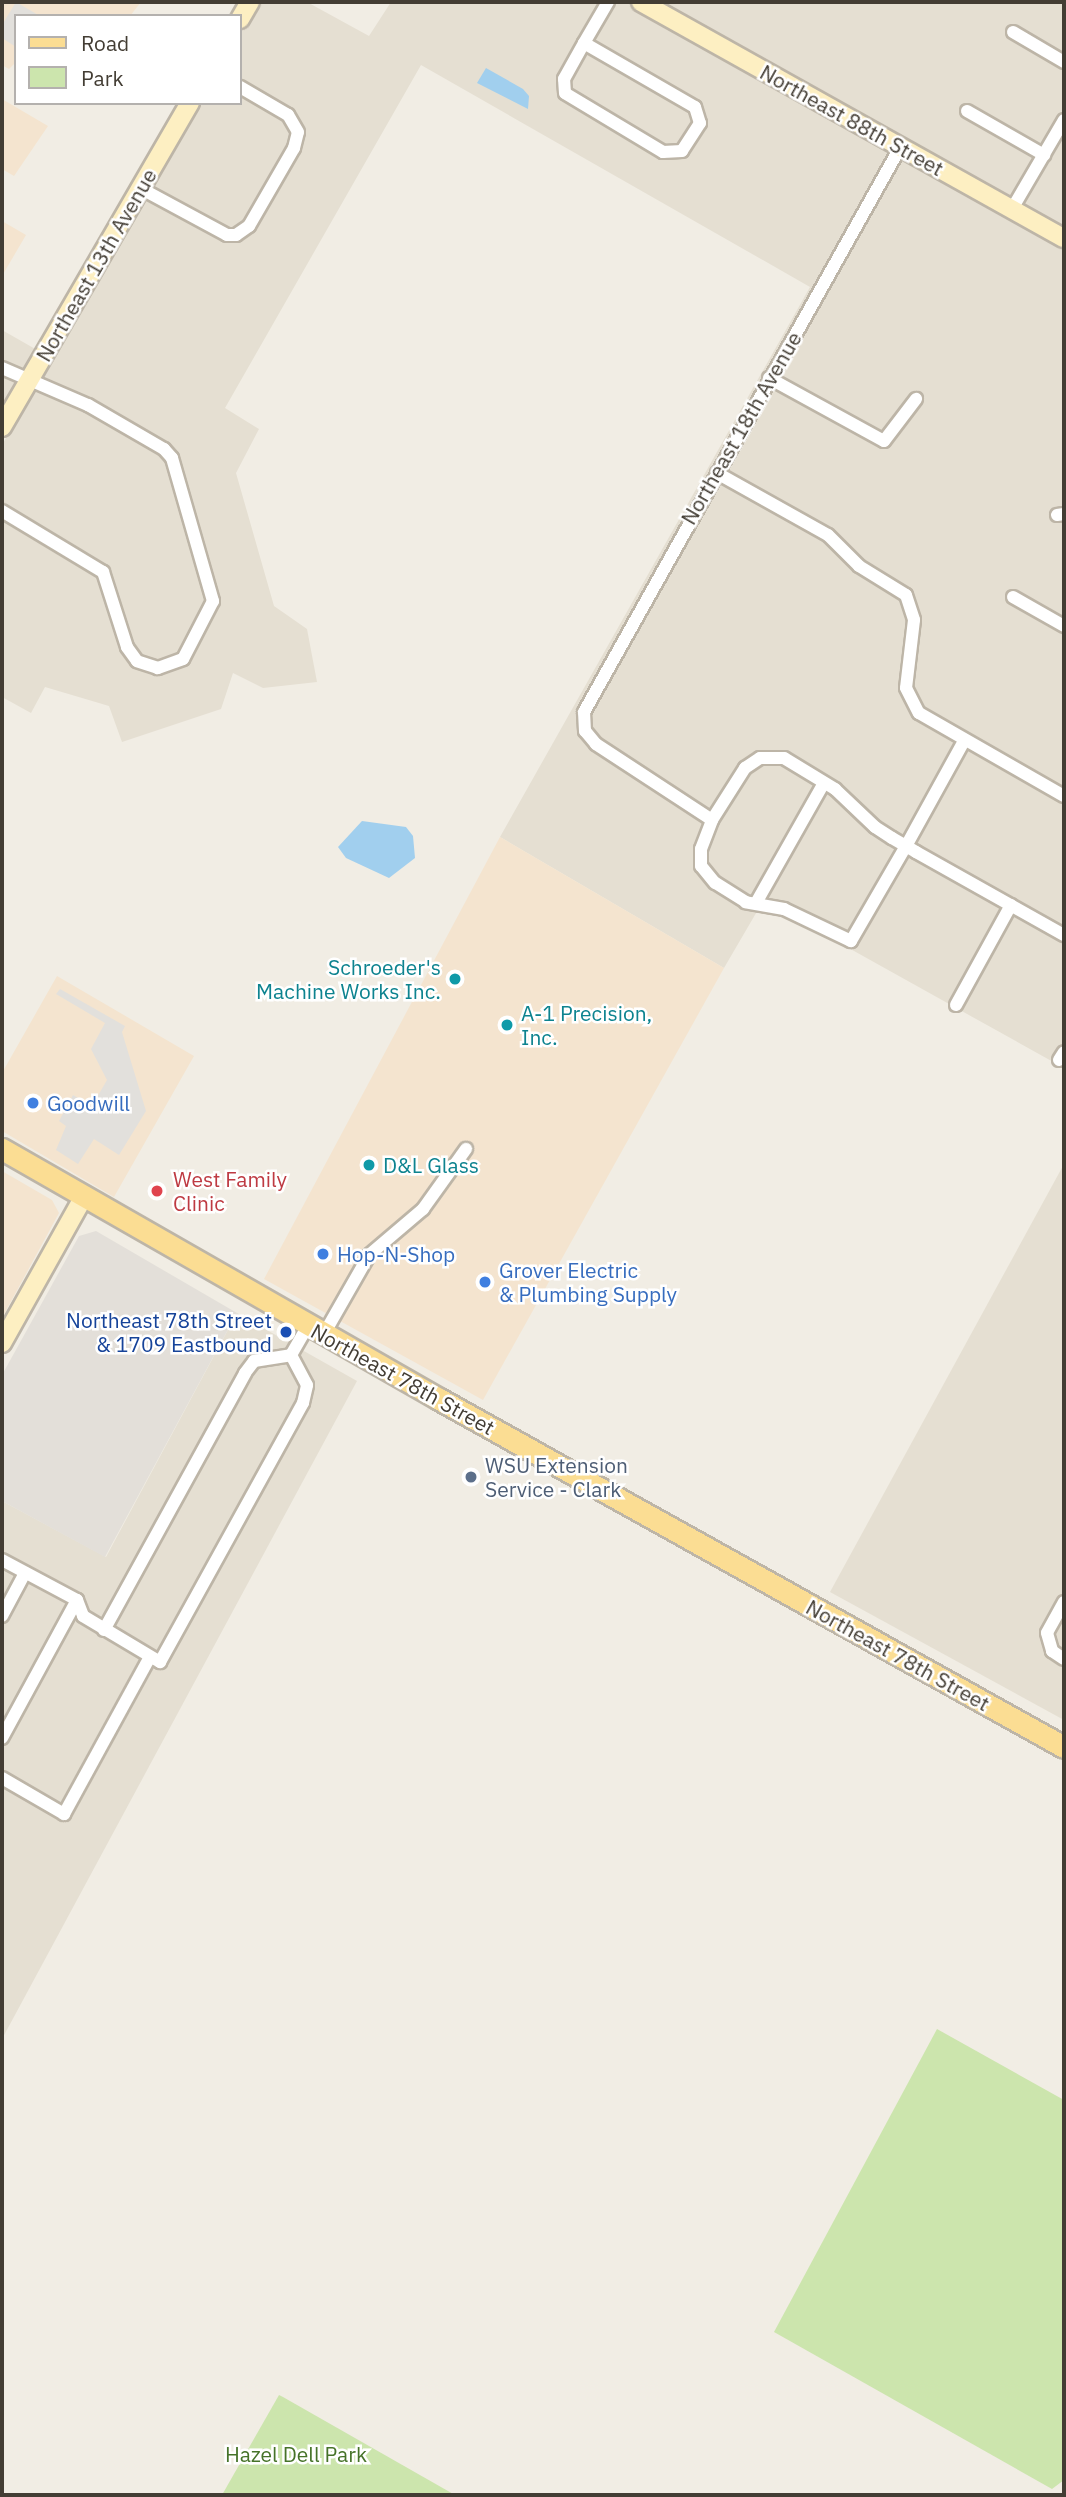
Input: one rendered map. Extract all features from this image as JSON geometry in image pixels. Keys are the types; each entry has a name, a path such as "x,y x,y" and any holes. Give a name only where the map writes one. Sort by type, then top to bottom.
{"main road":[{"name":"Northeast 78th Street","path":"2,1149 83,1198 1064,1747"}],"street":[{"path":"584,43 690,103 698,112 698,127 682,151 663,152 572,100 564,91 564,79 584,43 608,2"},
{"name":"Northeast 88th Street","path":"641,2 1064,238"},
{"path":"1013,32 1064,62"},
{"path":"140,188 220,232 236,235 248,226 294,148 296,126 288,115 242,88"},
{"name":"Northeast 13th Avenue","path":"2,427 189,105"},
{"path":"967,111 1044,155"},
{"path":"1012,209 1064,120"},
{"name":"Northeast 18th Avenue","path":"712,820 596,744 585,731 584,712 901,146"},
{"path":"2,368 88,405 168,453 213,604 186,655 169,666 151,668 132,656 108,582 99,568 2,511"},
{"path":"769,378 884,441 915,399"},
{"path":"717,473 828,535 859,566 906,595 914,620 906,664 910,701 919,713 1064,796"},
{"path":"1013,597 1064,626"},
{"path":"964,741 906,846 851,941 784,909 746,902 715,883 701,866 700,855 712,820 745,768 760,758 784,758 824,783 875,827 906,846 1064,934"},
{"path":"756,903 824,783"},
{"path":"956,1005 1011,905"},
{"path":"104,1630 254,1361 291,1355 316,1329 369,1255 423,1209 466,1149"},
{"path":"2,1343 83,1198"},
{"path":"2,1560 77,1600 83,1616 160,1662 303,1403 307,1385 291,1355"},
{"path":"2,1616 25,1573"},
{"path":"2,1738 77,1600"},
{"path":"1064,1602 1047,1633 1052,1651 1064,1660"},
{"path":"2,1778 64,1814 150,1657"},
{"path":"2,1707 15,1714"}],"shaded area":[{"path":"2,2 141,2 132,14 14,14 14,64 9,69 2,65"},
{"path":"16,2 37,14 14,14 14,46 2,38 2,25"},
{"path":"257,2 307,2 369,36 391,2 1064,2 1064,1068 802,922 759,908 724,968 500,837 810,287 421,65 225,408 259,429 236,473 274,606 307,629 317,682 263,688 233,673 221,709 122,742 109,706 45,687 31,713 2,697 2,445 197,105 242,105 242,28"},
{"path":"2,99 48,126 14,176 2,169"},
{"path":"2,221 26,235 2,276"},
{"path":"2,330 37,350 2,412"},
{"path":"500,837 724,968 483,1400 264,1279"},
{"path":"57,976 194,1056 114,1197 2,1131 2,1073"},
{"path":"60,989 125,1026 122,1032 146,1111 119,1155 94,1139 78,1164 56,1150 66,1126 59,1121 73,1095 92,1106 107,1080 91,1049 105,1023 56,994"},
{"path":"1064,1164 1064,1720 830,1592"},
{"path":"2,1171 52,1200 59,1213 2,1318"},
{"path":"96,1231 237,1313 105,1557 2,1501 2,1375 79,1236"},
{"path":"237,1313 357,1381 2,2039 2,1501 106,1557"}],"green space":[{"path":"937,2029 1064,2100 1064,2480 1052,2489 774,2332"},
{"name":"Hazel Dell Park","path":"279,2395 283,2397 455,2495 222,2495"}],"water":[{"path":"486,68 523,89 529,96 528,109 477,83"},
{"path":"362,821 406,827 413,836 415,858 389,878 346,858 338,847"}],"place":[{"name":"Schroeder's Machine Works Inc.","path":"455,979"},
{"name":"A-1 Precision, Inc.","path":"507,1025"},
{"name":"Goodwill","path":"33,1103"},
{"name":"D&L Glass","path":"369,1165"},
{"name":"West Family Clinic","path":"157,1191"},
{"name":"Hop-N-Shop","path":"323,1254"},
{"name":"Grover Electric & Plumbing Supply","path":"485,1282"},
{"name":"Northeast 78th Street & 1709 Eastbound","path":"286,1332"},
{"name":"WSU Extension Service - Clark","path":"471,1477"}]}
